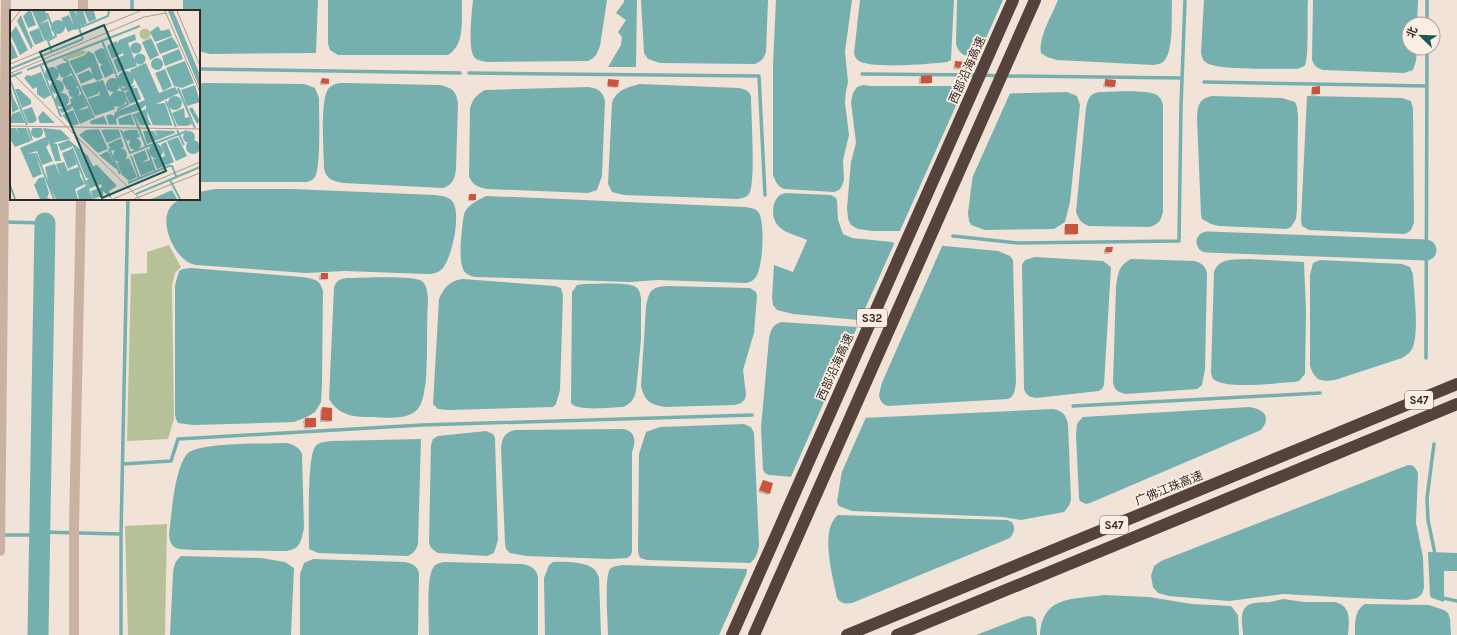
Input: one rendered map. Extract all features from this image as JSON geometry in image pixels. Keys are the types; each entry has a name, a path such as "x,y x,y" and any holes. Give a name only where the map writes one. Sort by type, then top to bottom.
{"highway":[{"name":"西部沿海高速","path":"732,635 1013,0"},
{"name":"S32","path":"754,635 1035,0"},
{"name":"广佛江珠高速","path":"848,635 1457,384"},
{"name":"S47","path":"897,635 1457,404"}],"street":[{"path":"0,551 6,0"},
{"path":"74,635 74,526 81,200"}],"green space":[{"path":"169,245 181,267 175,273 172,286 174,419 168,439 127,441 131,274 147,273 147,252"},
{"path":"167,524 165,635 128,635 125,526"}],"water":[{"path":"183,0 318,0 316,53 210,54 200,51 200,10 183,10"},
{"path":"328,0 462,0 462,23 460,38 454,50 448,55 338,55 330,50 328,44"},
{"path":"473,0 607,0 600,46 596,55 588,61 487,62 479,60 475,58 471,48"},
{"path":"624,0 637,0 636,67 608,67 621,45 622,37 618,32 626,20 616,13"},
{"path":"641,0 768,0 766,52 761,60 755,64 660,63 648,59 644,53"},
{"path":"776,0 852,0 845,52 848,82 845,102 849,135 843,160 844,180 839,190 834,192 784,189 778,185 773,175 773,64"},
{"path":"860,0 954,0 951,60 947,62 928,64 902,65 876,65 859,61 854,53"},
{"path":"957,0 1030,0 981,56 973,57 966,56 960,52 956,44"},
{"path":"1058,0 1172,0 1171,40 1165,60 1154,65 1057,60 1047,57 1041,53 1043,34"},
{"path":"1204,0 1308,0 1305,65 1296,69 1250,69 1214,66 1207,63 1203,60 1201,52"},
{"path":"1313,0 1418,0 1417,16 1401,16 1401,56 1416,56 1413,70 1404,73 1323,70 1317,68 1312,60"},
{"path":"339,83 440,85 453,90 458,103 456,169 451,183 443,188 343,183 333,181 329,178 324,169 324,101 330,87"},
{"path":"200,84 304,84 315,88 319,98 319,139 318,163 315,177 307,182 200,182"},
{"path":"640,84 739,88 749,93 751,96 753,163 751,187 748,195 744,198 738,199 624,195 612,192 608,184 612,103 619,92"},
{"path":"863,85 951,86 959,89 963,94 937,231 873,231 858,229 851,225 848,219 847,208 851,162 856,143 851,102 853,93 857,87"},
{"path":"588,87 599,91 603,95 605,101 602,176 597,190 588,193 487,189 472,182 469,176 470,108 479,94 485,90"},
{"path":"1067,92 1077,96 1080,105 1070,202 1065,222 1054,229 985,230 971,225 968,213 983,94"},
{"path":"1099,92 1146,92 1157,95 1162,101 1163,212 1156,225 1150,227 1089,226 1082,222 1077,215 1076,212 1087,102 1093,94"},
{"path":"1212,96 1282,98 1295,102 1298,116 1297,209 1296,219 1291,227 1286,229 1219,226 1202,219 1197,118 1201,101"},
{"path":"1307,96 1402,98 1411,101 1413,109 1414,222 1410,231 1404,234 1309,230 1302,226 1301,220"},
{"path":"215,189 292,189 435,195 446,197 452,201 455,207 456,225 452,246 446,264 442,269 431,274 345,271 306,273 196,265 186,261 174,247 167,229 166,220 168,211 172,205 180,200 200,200 200,192"},
{"path":"785,193 831,195 837,200 838,220 843,234 852,238 892,242 898,245 869,321 793,314 777,310 773,305 774,265 793,272 807,240 780,228 774,219 773,207 775,202 780,195"},
{"path":"486,196 753,208 759,213 761,218 763,235 762,255 758,272 754,279 746,283 657,280 631,282 473,277 463,269 461,257 462,226 464,214 470,205"},
{"path":"913,243 998,251 1010,256 1013,260 1016,382 1014,392 1010,398 888,406 881,401 879,395"},
{"path":"1035,257 1103,261 1111,267 1104,385 1099,391 1036,398 1028,395 1024,389 1022,265 1025,260"},
{"path":"1131,259 1194,261 1204,266 1207,273 1205,369 1202,385 1197,389 1126,394 1119,392 1115,388 1113,383 1116,287 1118,274 1123,264"},
{"path":"1249,259 1304,262 1306,311 1305,374 1299,381 1240,385 1220,382 1213,379 1211,373 1214,272 1216,267 1228,260"},
{"path":"1320,260 1402,264 1410,267 1413,274 1416,331 1413,347 1409,353 1402,358 1335,380 1326,381 1316,378 1310,366 1310,275 1313,263"},
{"path":"191,268 302,277 316,280 320,284 323,291 322,384 321,402 315,412 294,422 193,425 178,423 175,414 175,285 179,271"},
{"path":"347,278 408,278 417,279 425,284 428,298 426,383 421,404 418,409 409,415 389,418 348,415 333,405 329,399 334,287 339,280"},
{"path":"462,279 555,286 561,288 563,295 560,390 556,404 553,407 448,410 438,409 433,404 439,299 450,283"},
{"path":"626,284 636,287 640,292 641,340 636,391 632,401 623,407 587,408 575,406 571,403 572,292 577,285"},
{"path":"667,286 750,288 756,292 754,333 743,370 746,394 745,399 741,403 735,405 665,407 655,405 644,396 641,386 646,307 651,291"},
{"path":"781,322 873,328 818,479 769,475 763,470 761,428 769,338 772,328"},
{"path":"1249,407 1259,410 1265,414 1266,421 1261,430 1090,503 1086,504 1080,501 1076,435 1077,424 1083,417"},
{"path":"1053,409 1064,414 1068,424 1071,499 1070,504 1064,512 1021,520 1003,517 852,511 839,506 837,502 848,433 862,418"},
{"path":"744,424 751,427 754,433 759,545 754,559 750,563 647,560 640,558 638,552 639,454 646,432 660,427"},
{"path":"624,429 631,432 634,438 632,452 631,555 627,558 610,559 526,556 510,553 506,549 505,543 501,449 504,436 509,432 516,430"},
{"path":"486,431 493,434 495,438 498,540 494,553 487,556 438,553 432,549 429,542 431,445 433,439 438,436"},
{"path":"421,439 418,544 416,550 408,556 318,553 309,549 311,465 312,454 318,444 332,441"},
{"path":"287,443 296,447 302,454 304,528 300,544 291,550 286,551 193,550 176,548 171,544 169,534 174,492 179,470 187,454 193,450 204,447"},
{"path":"1408,465 1412,465 1418,473 1416,523 1423,557 1424,588 1422,594 1417,598 1407,600 1283,594 1229,601 1169,596 1158,593 1153,587 1151,576 1154,566 1161,561"},
{"path":"838,515 1007,520 1012,522 1014,529 1010,538 852,603 846,603 837,598 829,554 829,531 832,522"},
{"path":"1428,552 1457,553 1457,571 1444,571 1444,602 1430,596"},
{"path":"181,556 261,558 285,562 294,568 291,635 170,635 173,573 175,564"},
{"path":"313,559 405,562 415,566 418,569 419,574 418,635 300,635 300,574 304,563"},
{"path":"553,562 581,563 596,571 599,578 601,635 545,635 544,578 549,565"},
{"path":"439,563 522,564 533,568 538,577 538,635 429,635 429,581 433,568"},
{"path":"622,565 747,569 741,635 608,635 608,574 611,568"},
{"path":"1104,595 1149,597 1192,604 1231,606 1238,615 1239,635 1040,635 1042,622 1053,606 1070,599"},
{"path":"1283,599 1304,602 1335,602 1340,604 1347,611 1349,619 1348,635 1243,635 1242,618 1243,611 1246,607 1253,603 1270,602"},
{"path":"1365,604 1429,605 1444,610 1448,613 1450,619 1451,635 1355,635 1355,622 1357,614 1361,607"},
{"path":"1029,616 1036,620 1037,635 976,635 1023,617"}],"pier":[{"path":"1003,0 1032,0 1012,34 983,57 977,58"},
{"path":"963,90 965,94 939,232 899,233"},
{"path":"1011,91 969,185 981,93"},
{"path":"913,241 943,244 877,394 911,243"},
{"path":"895,242 899,244 869,323 859,322"},
{"path":"858,325 873,326 875,329 819,480 790,479"},
{"path":"867,415 837,483 846,433 855,418"},
{"path":"749,568 743,635 719,635"}],"building":[{"path":"955,61 968,62 967,69 955,67"},
{"path":"932,75 932,83 921,83 921,76"},
{"path":"322,78 329,79 329,84 321,83"},
{"path":"608,79 619,80 618,87 608,86"},
{"path":"1105,79 1116,80 1115,87 1105,86"},
{"path":"1320,86 1320,94 1312,94 1312,87"},
{"path":"469,194 476,194 476,200 469,200"},
{"path":"1065,224 1078,224 1078,234 1065,234"},
{"path":"1106,247 1113,247 1112,252 1105,252"},
{"path":"321,273 328,273 328,279 321,279"},
{"path":"322,407 332,408 332,421 321,420"},
{"path":"305,418 316,418 316,427 305,427"},
{"path":"763,480 773,483 770,494 759,490"}],"waterway":[{"path":"132,0 132,10"},
{"path":"953,236 1018,243 1179,241 1181,106 1185,0"},
{"path":"1427,0 1427,16"},
{"path":"1426,358 1427,56"},
{"path":"200,69 460,73"},
{"path":"469,73 759,76 765,195"},
{"path":"862,74 977,75"},
{"path":"983,75 999,76"},
{"path":"1005,76 1182,78"},
{"path":"1204,82 1427,86"},
{"path":"121,635 121,534 128,200"},
{"path":"4,222 45,223"},
{"path":"38,635 45,223"},
{"path":"1207,242 1426,250"},
{"path":"1073,406 1320,393"},
{"path":"123,464 171,461 178,439 422,425 752,415"},
{"path":"1434,444 1427,498 1428,520 1435,554"},
{"path":"40,532 121,534"},
{"path":"1,535 40,535"},
{"path":"1443,598 1457,601"}]}
